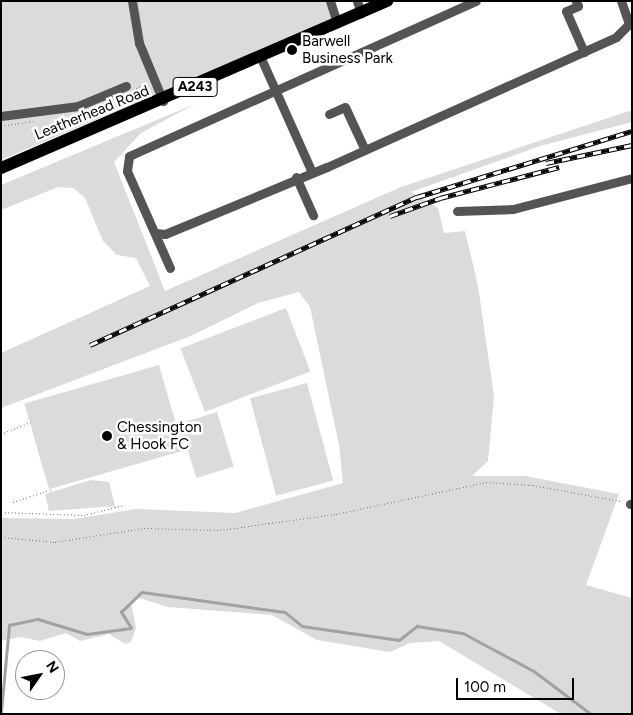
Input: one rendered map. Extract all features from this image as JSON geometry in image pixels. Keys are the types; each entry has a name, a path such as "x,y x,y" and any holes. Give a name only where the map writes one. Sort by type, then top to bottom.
{"highway":[{"name":"Leatherhead Road","path":"1,168 163,101 337,23 359,7 387,1"}],"street":[{"path":"132,1 139,43 163,101"},
{"path":"330,1 337,23"},
{"path":"170,268 127,171 128,156 476,1"},
{"path":"576,1 578,6 566,11 584,52"},
{"path":"156,233 165,234 311,170 365,150 624,33 630,27 621,1"},
{"path":"260,56 277,90 311,170"},
{"path":"94,130 150,98 154,79"},
{"path":"1,116 78,106 126,86"},
{"path":"329,114 346,107 365,150"},
{"path":"296,177 313,215"},
{"path":"457,211 513,209 632,178"}],"path":[{"path":"1,434 31,422"},
{"path":"1,537 55,542 144,528 220,530 336,514 486,482 533,485 631,504"},
{"path":"13,502 51,490"},
{"path":"1,512 84,516 124,505"}],"shaded area":[{"path":"1,1 325,1 332,20 1,160"},
{"path":"195,104 141,133 114,162 165,291 401,187 632,110 632,122 540,146 411,192 438,208 444,233 465,231 478,286 494,396 488,461 472,476 525,476 619,494 586,585 632,598 632,714 561,714 439,641 410,643 390,652 317,640 272,615 168,607 136,597 131,603 136,628 131,642 125,644 109,634 80,641 66,633 40,641 21,637 1,641 1,518 74,519 136,509 235,513 343,483 339,445 310,307 299,292 258,303 193,335 1,408 1,353 150,286 136,258 117,255 103,241 85,198 73,188 58,187 1,210 1,185"},
{"path":"286,308 310,371 205,412 181,348"},
{"name":"Chessington & Hook FC","path":"159,365 184,451 49,489 24,404"},
{"path":"307,383 333,481 276,496 250,398"},
{"path":"217,412 234,467 196,478 180,423"},
{"path":"91,480 109,482 115,506 49,511 45,494"}],"waterway":[{"path":"1,712 9,625 38,619 87,634 131,628 121,612 142,592 285,612 302,626 399,640 417,626 463,633 534,671 591,714"}],"railway":[{"path":"90,345 417,197 632,131"},
{"path":"546,163 632,145"},
{"path":"390,216 440,198 559,167"}],"place":[{"name":"Barwell Business Park","path":"292,50"},
{"name":"Chessington & Hook FC","path":"107,436"}]}
